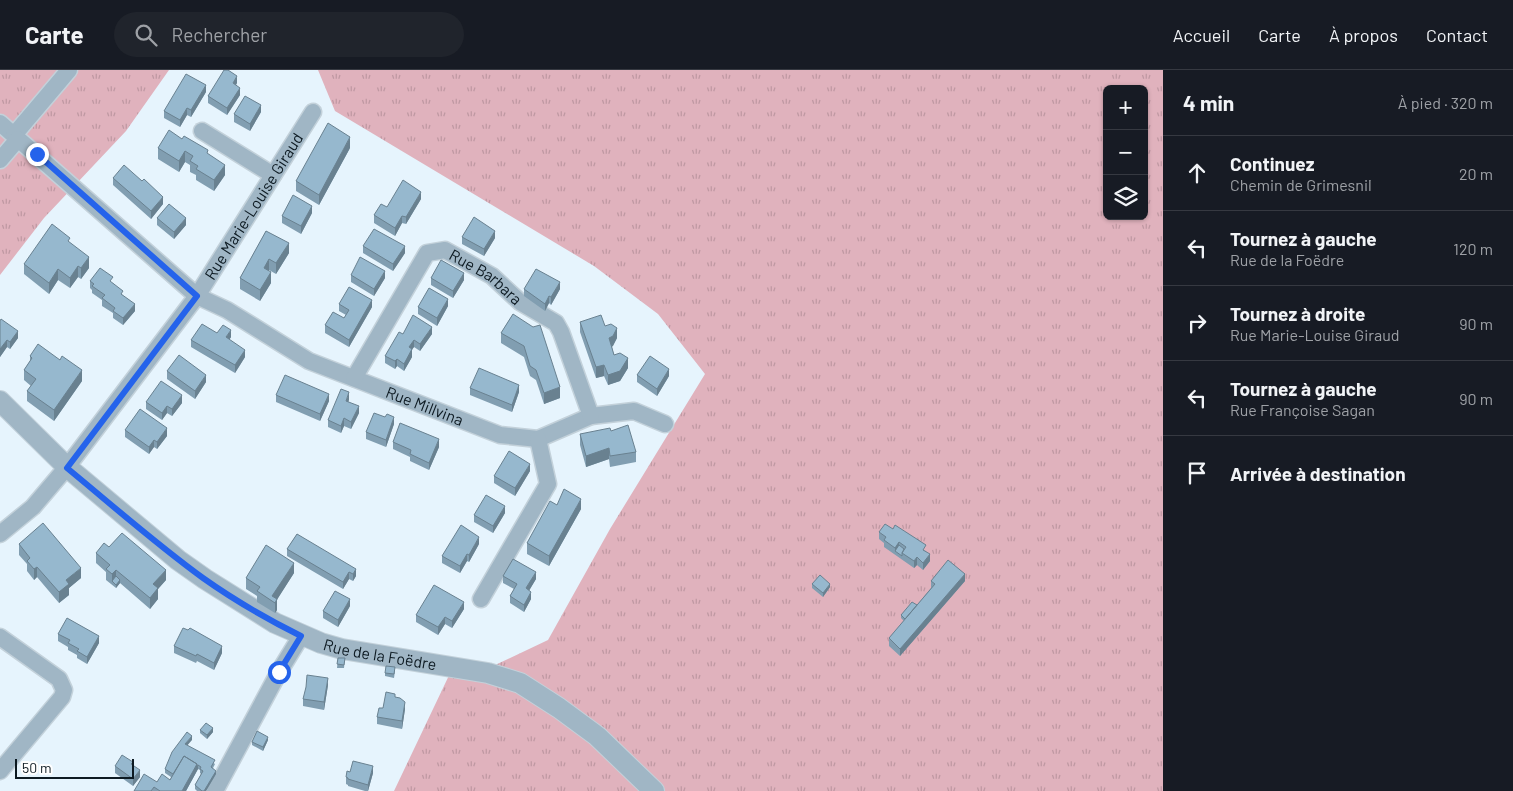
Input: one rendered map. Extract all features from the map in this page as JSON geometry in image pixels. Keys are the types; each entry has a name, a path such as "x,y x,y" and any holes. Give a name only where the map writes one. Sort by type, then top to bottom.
{"street":[{"path":"0,160 69,70"},
{"name":"Rue Marie-Louise Giraud","path":"0,534 33,507 67,468 197,296 313,112"},
{"name":"Rue Millvina","path":"0,123 197,296 228,310 309,361 500,435 538,440"},
{"path":"202,131 273,175"},
{"name":"Rue Barbara","path":"354,378 427,254 445,250 492,276 520,302 556,323 561,332 591,416"},
{"name":"Rue de la Foëdre","path":"0,401 67,468 178,560 275,623 301,636 342,649 488,673 520,683 559,708 597,736 654,791"},
{"path":"481,599 548,484 538,440 591,416 634,410 665,424"},
{"path":"215,791 279,672 301,636"},
{"path":"0,637 59,679 64,690 62,697 0,771"}],"green space":[{"path":"0,70 169,70 126,131 44,218 0,275"},
{"path":"318,70 1163,70 1163,791 394,791 453,667 493,666 548,640 610,529 705,374 658,314 594,266 335,111"}],"building":[{"path":"224,70 228,70 237,76 233,83 240,88 227,108 208,96"},
{"path":"186,74 206,85 191,110 187,108 180,120 164,111"},
{"path":"245,96 261,105 250,124 234,114"},
{"path":"328,123 350,137 319,195 296,181"},
{"path":"169,130 182,139 184,136 208,150 207,153 225,165 214,180 196,169 198,166 190,161 193,156 185,151 179,161 158,148"},
{"path":"124,165 142,181 144,179 163,197 151,211 113,178"},
{"path":"403,180 421,192 406,217 402,216 395,228 374,215 381,204 387,207"},
{"path":"293,195 312,206 301,226 282,216"},
{"path":"169,204 186,218 174,232 157,218"},
{"path":"474,217 495,231 484,249 462,237"},
{"path":"52,224 70,238 68,241 89,257 81,268 78,266 70,278 58,269 49,283 24,264"},
{"path":"374,229 405,246 393,264 363,246"},
{"path":"266,231 289,243 276,263 269,259 264,268 271,272 260,290 240,278"},
{"path":"360,257 385,271 374,289 351,275"},
{"path":"441,260 464,273 453,291 431,278"},
{"path":"100,268 113,277 110,281 123,291 121,294 135,304 123,318 113,311 115,308 102,298 105,295 92,286 94,284 90,281"},
{"path":"536,269 560,282 545,304 524,289"},
{"path":"349,287 372,300 349,340 325,325 333,312 344,318 349,310 339,304"},
{"path":"429,288 448,299 437,318 418,307"},
{"path":"513,314 533,327 540,325 560,387 544,393 536,370 530,366 524,346 501,333"},
{"path":"413,315 432,327 420,344 414,340 409,347 412,349 404,364 397,359 395,361 385,356 399,332 403,334"},
{"path":"601,315 605,326 611,324 617,328 613,336 609,338 614,355 620,353 628,358 620,371 608,375 604,365 596,367 580,322"},
{"path":"1,319 18,331 10,342 7,340 0,349 0,321"},
{"path":"202,324 217,333 223,325 231,330 226,337 245,350 235,365 191,340"},
{"path":"38,344 60,360 62,356 82,370 54,410 27,391 36,379 24,370"},
{"path":"179,355 206,375 195,391 167,371"},
{"path":"650,356 669,369 657,389 637,375"},
{"path":"479,368 519,385 512,405 470,388"},
{"path":"285,375 329,394 320,414 276,395"},
{"path":"161,381 182,395 172,409 167,406 162,413 146,402"},
{"path":"341,389 349,392 346,401 359,406 351,422 344,418 341,426 328,420"},
{"path":"140,409 167,428 157,442 154,440 149,447 125,430"},
{"path":"374,413 385,417 387,414 394,417 386,440 366,432"},
{"path":"400,423 439,439 429,463 410,454 411,450 393,442"},
{"path":"628,425 636,452 610,456 609,448 586,456 580,434 610,428 611,431"},
{"path":"509,451 530,464 515,488 494,476"},
{"path":"564,489 581,499 549,556 527,543 550,501 557,505"},
{"path":"486,495 505,506 493,526 474,515"},
{"path":"43,523 81,568 66,580 69,584 59,592 37,567 34,569 27,561 30,558 19,544"},
{"path":"885,524 893,529 895,525 926,545 923,550 930,554 923,563 917,557 914,561 902,553 906,547 899,542 895,548 884,540 886,537 879,532"},
{"path":"461,525 479,537 460,566 442,556"},
{"path":"122,533 166,570 153,584 158,588 150,598 116,570 112,574 106,569 110,565 96,553 104,543 109,547"},
{"path":"297,534 356,569 353,574 349,572 343,582 287,549"},
{"path":"266,545 294,563 272,596 277,599 275,603 257,591 260,587 246,578"},
{"path":"899,545 904,549 902,556 895,551"},
{"path":"513,559 536,572 526,588 531,592 524,605 510,596 517,584 503,576"},
{"path":"948,560 965,574 900,649 889,638 935,584 931,581"},
{"path":"820,575 830,584 823,593 812,584"},
{"path":"116,576 120,580 116,585 112,581"},
{"path":"434,585 464,602 452,621 445,617 438,627 416,615"},
{"path":"335,591 350,599 338,620 323,611"},
{"path":"912,602 917,605 905,619 901,615"},
{"path":"67,618 99,636 87,657 77,651 79,649 68,643 70,640 58,634"},
{"path":"183,628 188,630 190,628 222,646 214,663 197,654 196,656 174,646"},
{"path":"338,658 345,658 344,665 337,664"},
{"path":"386,666 395,667 394,674 385,673"},
{"path":"307,675 328,678 324,702 303,699"},
{"path":"386,692 395,694 395,697 405,702 402,721 377,717 379,708 383,708"},
{"path":"206,723 213,728 207,735 200,730"},
{"path":"257,731 268,737 263,747 252,742"},
{"path":"187,732 192,736 185,744 215,760 211,767 216,771 204,791 195,785 203,771 200,769 201,767 198,765 197,767 197,764 184,756 173,774 165,769 172,752"},
{"path":"122,755 133,762 131,764 140,770 133,779 115,766"},
{"path":"184,756 197,764 182,791 160,791 154,787 151,791 134,791 144,774 157,782 162,774 170,780"},
{"path":"353,761 373,766 368,785 346,777 347,771 350,772"}],"route":[{"path":"37,154 197,296 67,468 178,560 275,623 301,636 279,672"}]}
